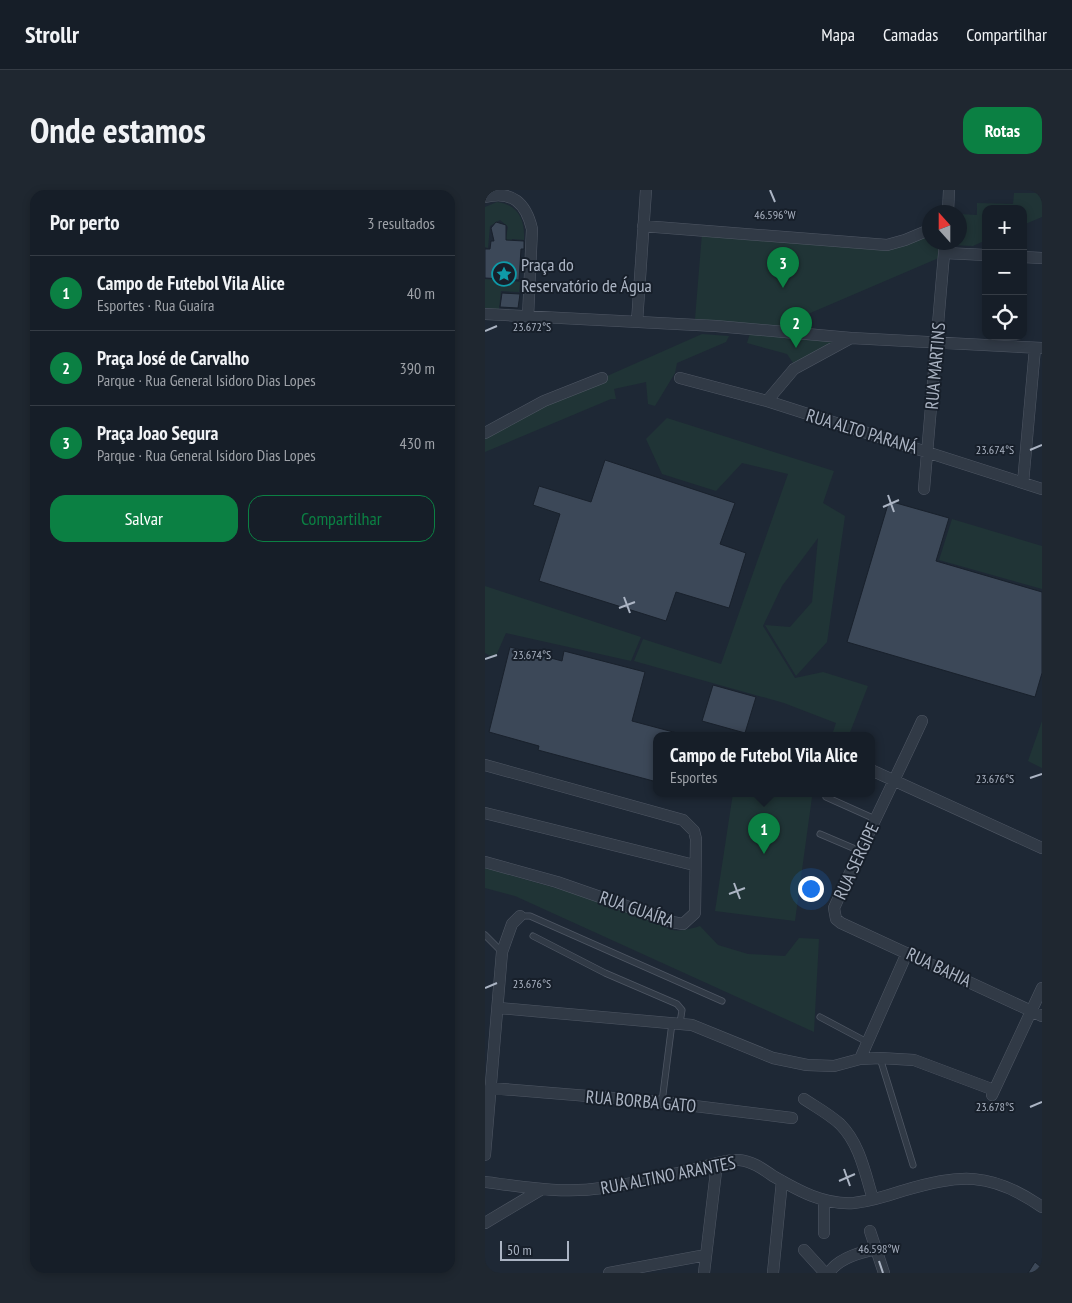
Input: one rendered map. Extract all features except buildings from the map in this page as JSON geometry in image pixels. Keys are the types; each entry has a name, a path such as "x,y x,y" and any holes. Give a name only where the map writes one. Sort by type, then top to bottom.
{"street":[{"path":"637,322 646,190"},
{"path":"948,205 949,190"},
{"path":"485,197 500,191 511,196 523,206 529,216 532,229 528,318"},
{"path":"643,226 887,244 905,240 922,233"},
{"name":"RUA MARTINS","path":"924,489 945,250"},
{"path":"957,250 982,254"},
{"path":"1027,257 1042,258"},
{"path":"485,314 528,318 715,326 851,338 1038,348 1023,483"},
{"path":"767,401 794,369 851,338"},
{"path":"485,433 544,401 602,378"},
{"name":"RUA ALTO PARANÁ","path":"681,378 767,401 1042,489"},
{"name":"RUA SERGIPE","path":"836,919 834,908 922,721"},
{"name":"RUA GUAÍRA","path":"485,765 683,820 694,831 695,913 683,924 557,882 485,862"},
{"path":"875,772 1042,848"},
{"path":"485,813 695,865"},
{"path":"485,1155 489,1088 499,1008 502,952 512,924 520,916"},
{"name":"RUA BAHIA","path":"836,919 1037,1013"},
{"path":"859,1059 907,952"},
{"path":"499,1008 676,1023 709,1031 773,1058 807,1066 834,1066 859,1059 880,1058 924,1063 993,1094 1037,1013 1042,988"},
{"name":"RUA BORBA GATO","path":"489,1088 662,1102 792,1118"},
{"path":"804,1099 838,1123 847,1132 861,1157 873,1199"},
{"name":"RUA ALTINO ARANTES","path":"485,1182 574,1191 603,1188 731,1160 752,1163 782,1181 824,1201 854,1203 963,1177 995,1182 1025,1195 1042,1207"},
{"path":"704,1273 717,1163"},
{"path":"773,1273 782,1181"},
{"path":"485,1223 542,1189"},
{"path":"824,1201 824,1233"},
{"path":"870,1231 884,1273"},
{"path":"803,1250 830,1272 856,1254 877,1249"},
{"path":"609,1273 706,1255"}],"lane":[{"path":"826,797 875,819"},
{"path":"820,834 860,850"},
{"path":"520,916 530,916 722,1001"},
{"path":"485,935 502,952"},
{"path":"533,936 605,973 677,1004 682,1010 676,1023 662,1102"},
{"path":"820,1017 867,1042"},
{"path":"880,1058 913,1165"}],"green space":[{"path":"1014,193 1042,193 1042,217 1027,223 1027,205 982,205 982,242 973,246 967,246 967,214 977,215 977,203 1013,204"},
{"path":"497,202 511,206 522,220 524,240 512,239 510,249 505,242 508,227 500,220 490,226 488,248 485,247 485,207"},
{"path":"702,233 861,245 922,234 922,250 942,250 941,257 780,326 695,319"},
{"path":"485,279 520,282 519,292 501,291 499,309 485,308"},
{"path":"751,330 843,338 798,364 793,363 787,354 747,343"},
{"path":"702,334 729,336 726,342 677,363 675,373 655,406 648,404 646,382 614,389 616,399 611,399 485,452 485,436 546,403"},
{"path":"667,418 834,471 823,503 845,516 827,642 796,676 765,625 790,627 812,602 818,538 782,586 763,626 795,678 823,672 868,686 850,732 833,732 836,723 784,703 634,661 643,639 721,664 788,474 742,463 716,491 662,474 646,439"},
{"path":"952,519 1042,546 1042,589 939,560"},
{"path":"485,586 641,637 631,661 506,633 495,658 485,653"},
{"path":"1042,721 1042,768 1028,761"},
{"path":"732,797 812,797 795,921 715,911"},
{"path":"485,868 573,893 671,930 685,930 700,926 718,945 748,954 785,956 799,938 819,939 814,1032 515,896 485,888"}],"place":[{"name":"Praça do Reservatório de Água","path":"504,274"},
{"name":"Praça Joao Segura","path":"783,288"},
{"name":"Praça José de Carvalho","path":"796,348"},
{"name":"Campo de Futebol Vila Alice","path":"764,854"}]}
